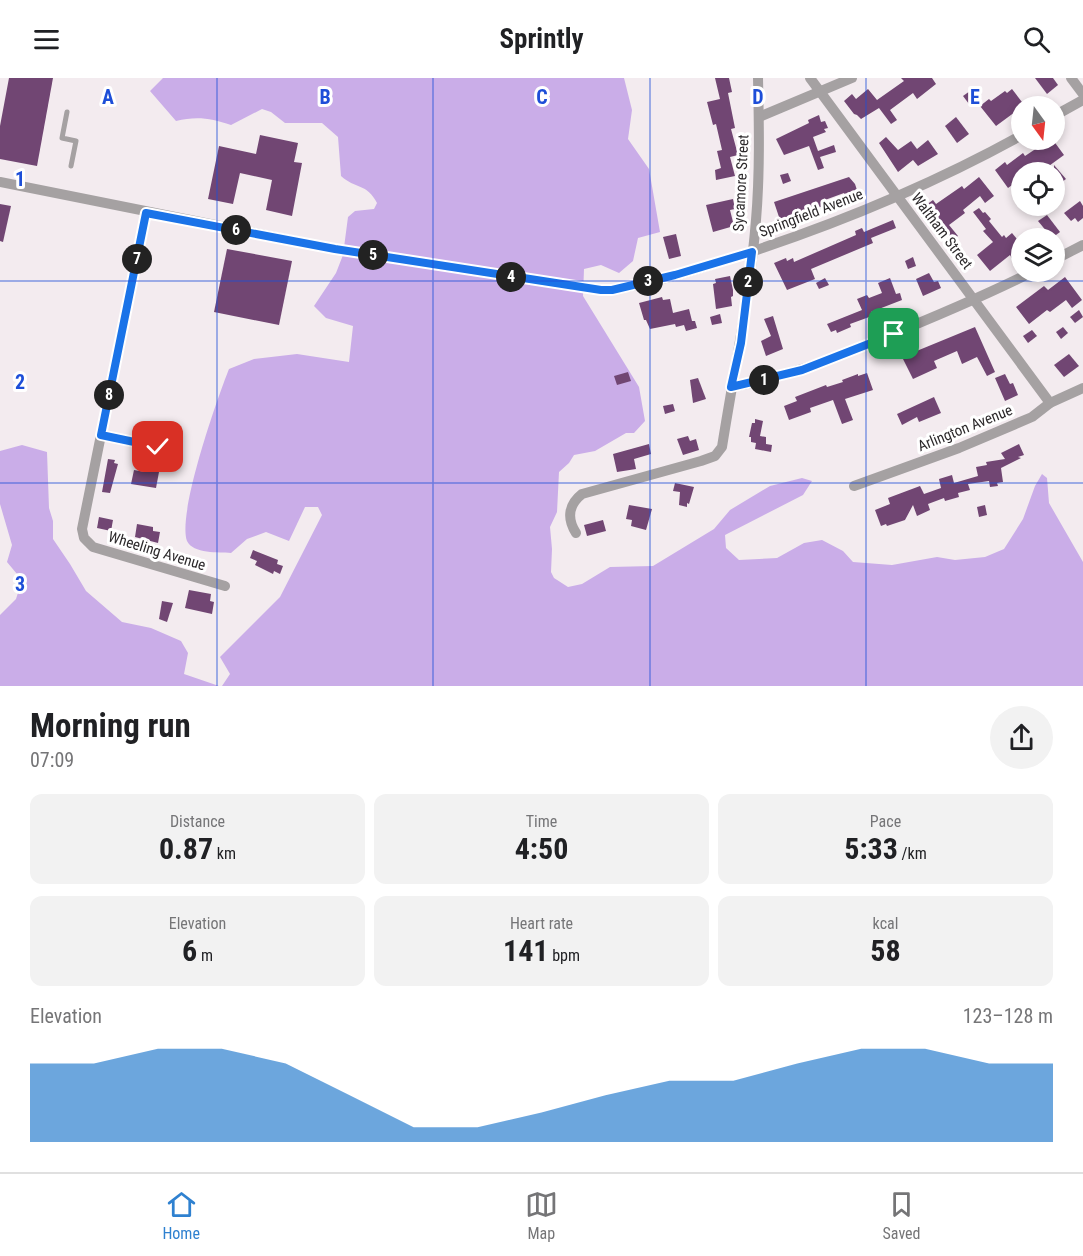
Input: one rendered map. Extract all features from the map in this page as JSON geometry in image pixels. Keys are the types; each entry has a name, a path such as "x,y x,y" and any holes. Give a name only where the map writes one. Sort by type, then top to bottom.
{"street":[{"name":"Sycamore Street","path":"576,534 569,516 576,498 582,494 707,459 715,456 722,447 731,387 741,343 752,252 756,209 758,78"},
{"name":"Waltham Street","path":"810,78 1050,403"},
{"path":"759,117 852,78"},
{"path":"1071,78 1083,94"},
{"path":"1065,110 1083,100"},
{"name":"Springfield Avenue","path":"146,213 335,249 612,290 675,275 805,233 896,195 1011,140"},
{"path":"0,182 146,213 101,435 158,447"},
{"path":"1065,254 1083,245"},
{"path":"731,387 802,370 944,314 1011,282"},
{"name":"Arlington Avenue","path":"854,486 959,448 1032,417 1050,403 1083,388"},
{"name":"Wheeling Avenue","path":"101,435 84,512 82,529 84,538 93,547 225,586"}],"lane":[{"path":"68,112 62,138 76,141 71,166"}],"shaded area":[{"path":"163,78 624,78 632,110 628,139 649,169 660,232 638,238 633,261 619,273 601,265 584,269 583,296 639,387 645,421 634,433 626,433 595,451 574,455 559,472 557,512 550,527 551,572 554,578 568,587 582,584 610,567 653,566 714,529 730,510 770,486 802,478 812,481 803,495 725,535 726,548 739,560 777,558 804,543 822,540 843,551 853,562 892,565 937,557 955,560 985,557 1004,549 1023,519 1042,474 1047,478 1049,503 1083,562 1083,686 222,686 230,674 220,657 280,597 322,515 318,507 305,507 289,541 266,532 247,539 231,553 207,552 190,545 187,541 185,527 188,507 208,429 229,369 254,359 297,354 349,362 353,326 326,318 314,306 336,273 343,255 348,217 355,211 374,209 377,203 365,189 341,176 338,137 322,123 285,123 271,112 262,109 231,125 204,118 176,121 150,91"},
{"path":"22,445 47,452 49,508 53,521 53,539 86,591 122,622 151,628 181,641 188,653 184,674 219,686 0,686 0,615 16,599 22,580 7,562 12,545 0,504 0,451"}],"building":[{"path":"9,78 53,78 37,166 0,159 0,126"},
{"path":"715,78 729,78 732,92 728,93 735,128 731,129 738,155 730,157 735,176 716,180 715,170 721,168 717,151 722,150 716,124 713,125 707,102 720,99"},
{"path":"901,78 932,78 936,84 917,99 913,93 890,110 897,120 891,124 879,108 861,119 844,101 852,94 856,99 868,89 877,100 904,81"},
{"path":"1035,78 1053,78 1058,85 1047,94"},
{"path":"1012,89 1017,96 1011,96 1011,115 996,126 980,106 1005,91 1007,93"},
{"path":"970,91 976,98 969,104 963,96"},
{"path":"819,115 821,122 825,121 828,128 824,129 826,132 813,137 818,151 834,145 836,152 820,157 824,168 818,170 809,146 784,155 776,139 809,123 808,120"},
{"path":"956,117 969,134 957,143 945,126"},
{"path":"260,135 298,143 294,162 302,163 292,216 266,210 272,180 240,173 233,204 208,199 219,146 256,154"},
{"path":"886,137 898,150 911,141 917,149 928,140 938,154 918,166 913,160 898,172 879,143"},
{"path":"1034,150 1060,150 1064,155 1054,162 1011,162 1023,153 1025,156"},
{"path":"1005,162 1007,165 1011,162 1011,186 1008,188 995,170"},
{"path":"788,173 791,181 783,184 780,175"},
{"path":"849,177 855,184 859,196 847,201 844,193 825,200 827,205 795,215 796,218 781,223 774,202"},
{"path":"979,177 994,196 985,203 980,196 963,210 965,213 949,225 958,236 950,242 922,208 933,200 936,204 962,186 964,189"},
{"path":"733,199 735,209 730,210 734,226 713,232 706,205"},
{"path":"1080,201 1083,206 1083,218 1078,222 1075,218 1071,221 1065,212"},
{"path":"0,204 11,206 3,242 0,241"},
{"path":"979,208 983,213 985,212 1002,237 1004,235 1006,238 1011,234 1011,257 1010,255 990,271 977,255 993,242 983,231 986,229 973,212"},
{"path":"1048,216 1057,228 1044,228 1038,221"},
{"path":"893,220 896,228 871,238 873,243 811,269 815,279 787,290 774,263 786,258 787,261 793,258 794,262 856,235 855,231 862,228 864,232"},
{"path":"676,234 681,256 669,259 663,237"},
{"path":"227,249 292,261 279,325 214,312"},
{"path":"913,257 916,266 908,269 905,261"},
{"path":"929,273 934,282 938,281 941,288 923,296 916,279"},
{"path":"730,276 733,290 732,306 716,309 713,284 716,283 715,279"},
{"path":"1065,277 1082,300 1072,308 1066,300 1050,312 1047,310 1029,324 1016,307 1044,286 1048,290 1058,282 1065,282"},
{"path":"825,278 829,285 819,289 816,283"},
{"path":"890,278 896,294 900,293 902,300 871,312 872,316 850,324 851,327 837,333 836,330 831,332 827,324 862,310 857,299 867,295 869,298 882,293 878,283"},
{"path":"662,297 663,300 670,299 673,313 689,309 692,321 695,321 697,328 686,331 684,325 676,327 675,324 650,329 644,320 639,303"},
{"path":"1079,310 1083,317 1075,323 1070,317"},
{"path":"720,314 722,323 712,325 710,317"},
{"path":"773,316 783,349 766,356 761,341 771,336 764,319"},
{"path":"975,327 995,372 987,376 977,357 962,364 957,351 934,361 937,368 913,379 902,357"},
{"path":"1063,327 1068,333 1061,339 1056,332"},
{"path":"1032,330 1037,336 1028,343 1023,336"},
{"path":"1069,354 1079,366 1064,377 1054,365"},
{"path":"628,372 631,381 617,385 614,376"},
{"path":"867,373 873,390 845,399 853,420 842,424 833,400 810,408 811,412 789,420 784,406 797,401 795,397 826,385 827,387 843,382 842,380 858,374 858,376"},
{"path":"1005,374 1010,384 1013,383 1018,395 1005,401 995,378"},
{"path":"698,378 706,399 693,403 690,380"},
{"path":"934,397 941,413 919,422 917,417 902,425 897,414"},
{"path":"673,404 675,411 665,414 663,406"},
{"path":"755,419 763,421 760,436 766,437 766,444 772,445 771,452 755,449 756,443 751,442 751,437 749,437"},
{"path":"688,436 690,441 696,439 699,450 683,455 677,439"},
{"path":"649,444 651,454 634,459 636,469 617,472 613,454"},
{"path":"1019,444 1024,455 1001,468 1003,482 997,483 998,486 990,487 989,481 968,484 970,490 958,493 959,497 945,501 944,498 928,504 930,510 917,516 913,505 905,520 881,526 875,510 890,504 888,498 920,486 924,494 941,488 939,479 952,475 954,483 978,476 976,467 987,465 986,462 1005,459 1001,453"},
{"path":"108,459 115,460 114,463 118,464 110,493 102,492"},
{"path":"145,469 159,472 156,488 131,484 134,470 145,472"},
{"path":"675,483 694,487 687,507 679,505 680,492 673,491"},
{"path":"629,505 652,509 646,530 631,526 632,520 626,519"},
{"path":"985,505 987,515 979,517 977,507"},
{"path":"99,517 113,520 111,531 97,528"},
{"path":"603,520 606,531 587,536 584,525"},
{"path":"137,524 153,527 153,531 160,532 158,543 135,537"},
{"path":"253,550 278,560 277,564 283,566 280,574 274,571 273,574 255,565 257,561 250,558"},
{"path":"189,590 211,594 210,601 214,602 212,614 185,608"},
{"path":"162,601 173,603 167,622 159,619"}],"route":[{"path":"158,447 101,435 146,213 335,249 601,290 612,290 675,275 752,252 741,343 731,387 802,370 894,334"}]}
